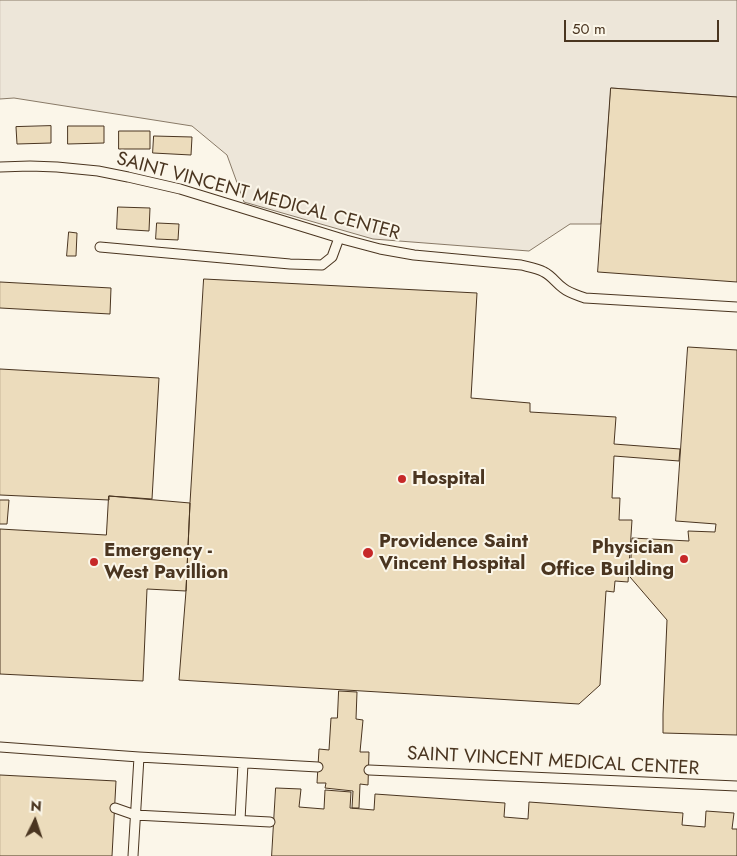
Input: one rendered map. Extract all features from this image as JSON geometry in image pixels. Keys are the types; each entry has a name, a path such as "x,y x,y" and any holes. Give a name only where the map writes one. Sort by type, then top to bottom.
{"lane":[{"name":"SAINT VINCENT MEDICAL CENTER","path":"0,168 57,167 128,176 180,189 380,249 534,268 544,272 568,292 585,298 737,307"},
{"path":"100,247 290,264 322,265 332,257 339,238"},
{"path":"0,747 318,768"},
{"path":"133,856 139,757"},
{"path":"240,820 243,764"},
{"name":"SAINT VINCENT MEDICAL CENTER","path":"368,770 737,786"},
{"path":"115,808 135,815 270,822"}],"shaded area":[{"path":"0,0 737,0 737,97 611,88 601,224 570,224 529,251 373,239 244,202 227,155 192,126 14,98 0,99"}],"building":[{"path":"611,88 737,97 737,282 598,272"},
{"path":"51,126 51,143 17,144 16,127"},
{"path":"68,126 104,126 104,143 68,144"},
{"path":"119,131 150,131 150,149 119,149"},
{"path":"154,136 192,137 191,155 153,153"},
{"path":"118,207 150,208 149,231 117,229"},
{"path":"157,223 179,224 178,240 156,239"},
{"path":"69,232 77,233 76,256 67,256"},
{"name":"Hospital","path":"204,279 477,293 471,398 530,403 530,412 616,417 614,444 680,449 679,461 614,456 612,498 620,498 619,520 632,520 628,582 615,581 614,592 606,591 600,685 579,704 179,680"},
{"path":"0,282 111,288 110,314 0,308"},
{"name":"Physician Office Building","path":"688,347 737,350 737,735 663,733 667,620 630,577 632,538 689,541 688,531 715,532 716,524 676,521"},
{"path":"0,369 159,378 152,499 109,496 109,500 0,495"},
{"name":"Emergency - West Pavillion","path":"109,496 190,503 186,591 147,589 143,681 0,674 0,529 106,535"},
{"path":"0,500 9,500 7,524 0,524"},
{"path":"339,691 357,692 356,719 363,720 360,752 369,752 368,785 360,784 359,808 352,808 353,791 325,788 326,783 317,783 319,749 329,750 331,718 337,718"},
{"path":"0,775 116,781 112,856 0,856"},
{"path":"276,788 301,789 299,807 324,809 325,790 351,792 350,808 374,810 375,794 505,803 504,817 528,819 529,802 683,813 682,825 705,827 706,811 734,813 732,829 737,829 737,856 272,856"}],"place":[{"name":"Hospital","path":"402,479"},
{"name":"Providence Saint Vincent Hospital","path":"368,553"},
{"name":"Physician Office Building","path":"684,559"},
{"name":"Emergency - West Pavillion","path":"94,562"}]}
